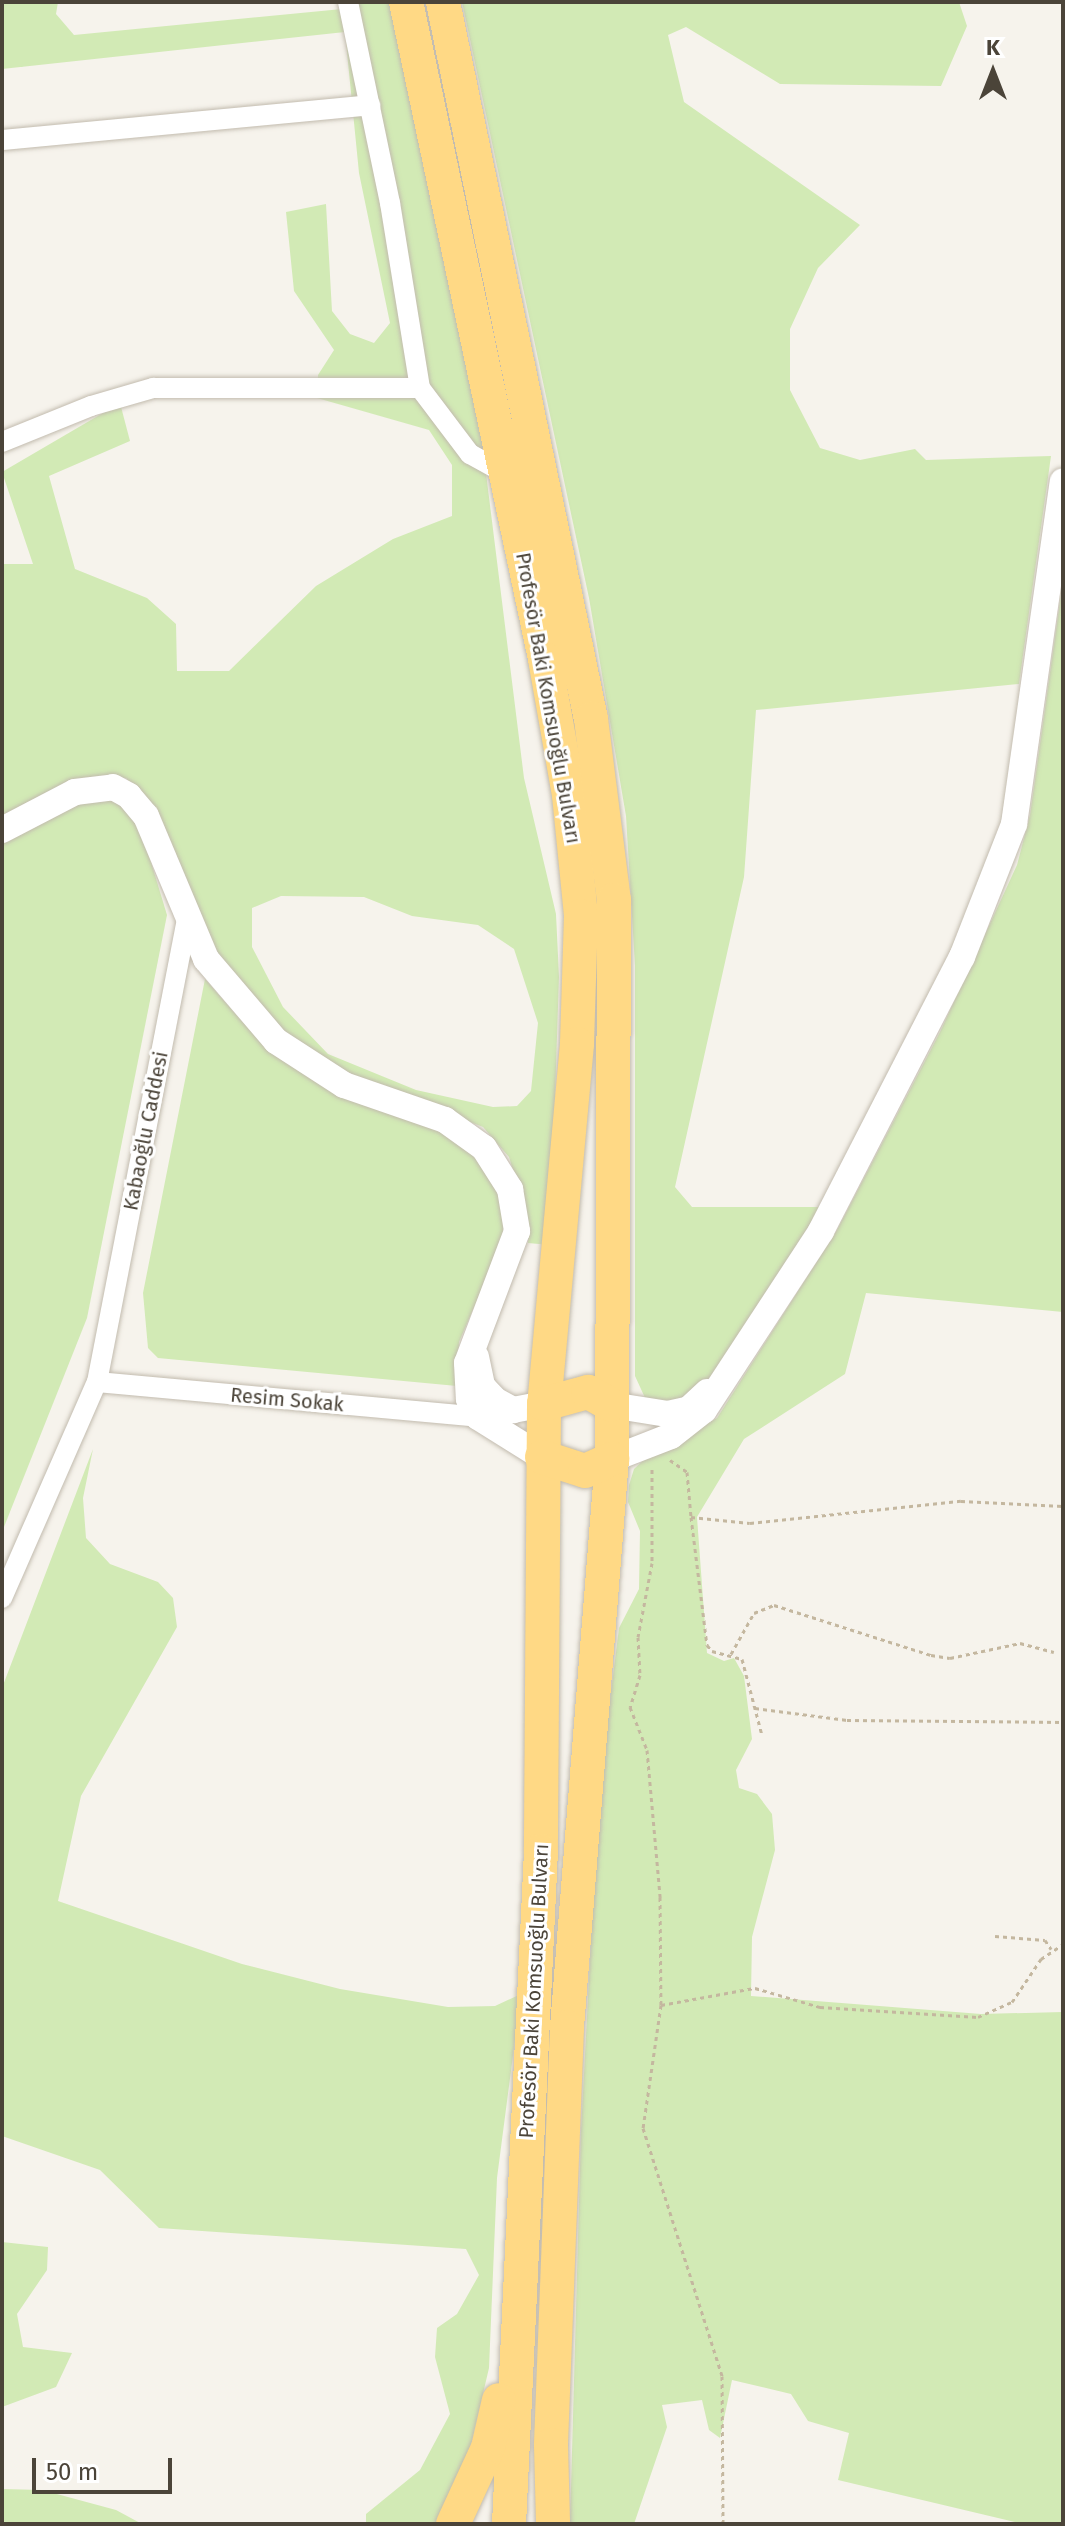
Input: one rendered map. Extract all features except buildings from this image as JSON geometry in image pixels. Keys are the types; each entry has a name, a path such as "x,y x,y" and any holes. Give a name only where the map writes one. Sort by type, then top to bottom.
{"highway":[{"name":"Profesör Baki Komsuoğlu Bulvarı","path":"406,2 508,475 569,795 581,916 577,1044 544,1404"},
{"name":"Profesör Baki Komsuoğlu Bulvarı","path":"443,2 581,667 612,852 617,1255 611,1405"},
{"path":"588,1392 611,1405 612,1459 585,1471 542,1457 544,1404 588,1392"},
{"name":"Profesör Baki Komsuoğlu Bulvarı","path":"509,2524 541,1851 542,1457"},
{"name":"Profesör Baki Komsuoğlu Bulvarı","path":"553,2524 551,2445 573,1930 612,1459"},
{"path":"453,2524 497,2416 525,2189"}],"street":[{"path":"348,2 370,105 420,388 470,454 508,475"},
{"path":"2,140 370,105"},
{"path":"2,442 153,388 420,388"},
{"path":"612,1459 652,1451 689,1426 821,1231 994,885 1014,824 1063,481"},
{"path":"2,830 75,792 113,787 146,816 186,922 206,959 276,1041 344,1085 445,1120 468,1134 497,1166 510,1189 517,1231 513,1252 475,1338 466,1379 478,1417 542,1457"},
{"name":"Kabaoğlu Caddesi","path":"2,1598 97,1382 186,922"},
{"path":"475,1338 482,1386 495,1400 513,1410 544,1404"},
{"path":"611,1405 649,1413 678,1412 689,1409 721,1379"},
{"name":"Resim Sokak","path":"97,1382 478,1417"}],"path":[{"path":"723,2524 722,2376 643,2128 661,2005 660,1897 647,1750 630,1707 640,1675 638,1637 652,1563 652,1451 687,1472 707,1645 712,1651 731,1654 747,1667 762,1735"},
{"path":"691,1517 750,1523 961,1501 1063,1506"},
{"path":"731,1654 754,1613 774,1605 931,1655 950,1658 1020,1643 1054,1652"},
{"path":"755,1708 847,1720 1063,1722"},
{"path":"995,1936 1045,1940 1051,1949"},
{"path":"661,2005 755,1988 820,2007 978,2017 1012,2002 1051,1949 1063,1944"}],"green space":[{"path":"2,2 58,2 56,14 74,35 342,9 343,2 389,2 482,441 524,778 556,914 559,977 550,1245 528,1243 529,1223 509,1157 483,1127 339,1071 293,1042 219,959 143,799 126,778 97,777 2,818 2,564 33,564 2,472 120,403 130,441 49,476 75,569 147,598 176,624 177,671 229,671 316,586 393,539 452,516 452,465 429,430 317,398 318,375 334,350 294,291 286,212 326,204 332,311 350,334 374,343 390,323 359,173 345,32 2,69","holes":["281,896 364,897 412,916 478,925 514,949 538,1023 531,1091 517,1106 493,1107 416,1090 328,1054 283,1007 252,947 252,908"]},
{"path":"462,2 959,2 967,26 941,86 780,84 686,27 668,35 684,102 860,225 818,268 790,329 790,390 820,448 860,460 915,449 926,460 1051,456 1019,684 756,710 744,877 675,1187 692,1207 821,1207 705,1388 681,1403 646,1400 635,1376 635,966 626,816 589,598"},
{"path":"1063,580 1063,1312 866,1293 845,1374 744,1439 697,1517 707,1653 724,1661 734,1658 744,1676 752,1739 736,1770 739,1788 757,1794 772,1814 775,1850 752,1937 751,1996 981,2014 1063,2012 1063,2524 1023,2524 838,2480 849,2433 808,2421 791,2394 732,2380 720,2438 709,2430 702,2400 662,2405 667,2427 634,2524 570,2524 581,2131 599,1788 619,1628 639,1589 640,1531 628,1502 629,1485 634,1469 651,1453 717,1418 837,1230 940,1032 1017,865 1030,815"},
{"path":"90,797 113,798 137,816 167,915 87,1318 2,1532 2,839"},
{"path":"205,979 241,1020 439,1130 488,1165 509,1226 459,1342 457,1386 158,1358 148,1348 143,1293"},
{"path":"93,1449 83,1498 86,1538 110,1564 158,1582 173,1598 177,1627 81,1796 58,1901 242,1964 340,1989 448,2007 495,2006 521,1994 497,2178 489,2368 467,2462 440,2524 366,2524 366,2514 420,2470 450,2414 435,2357 437,2328 457,2314 479,2275 466,2249 159,2228 100,2170 2,2136 2,1688"},
{"path":"2,2242 48,2247 47,2270 17,2314 23,2347 72,2353 56,2387 2,2407"},
{"path":"2,2489 42,2490 116,2510 142,2524 2,2524"}]}
